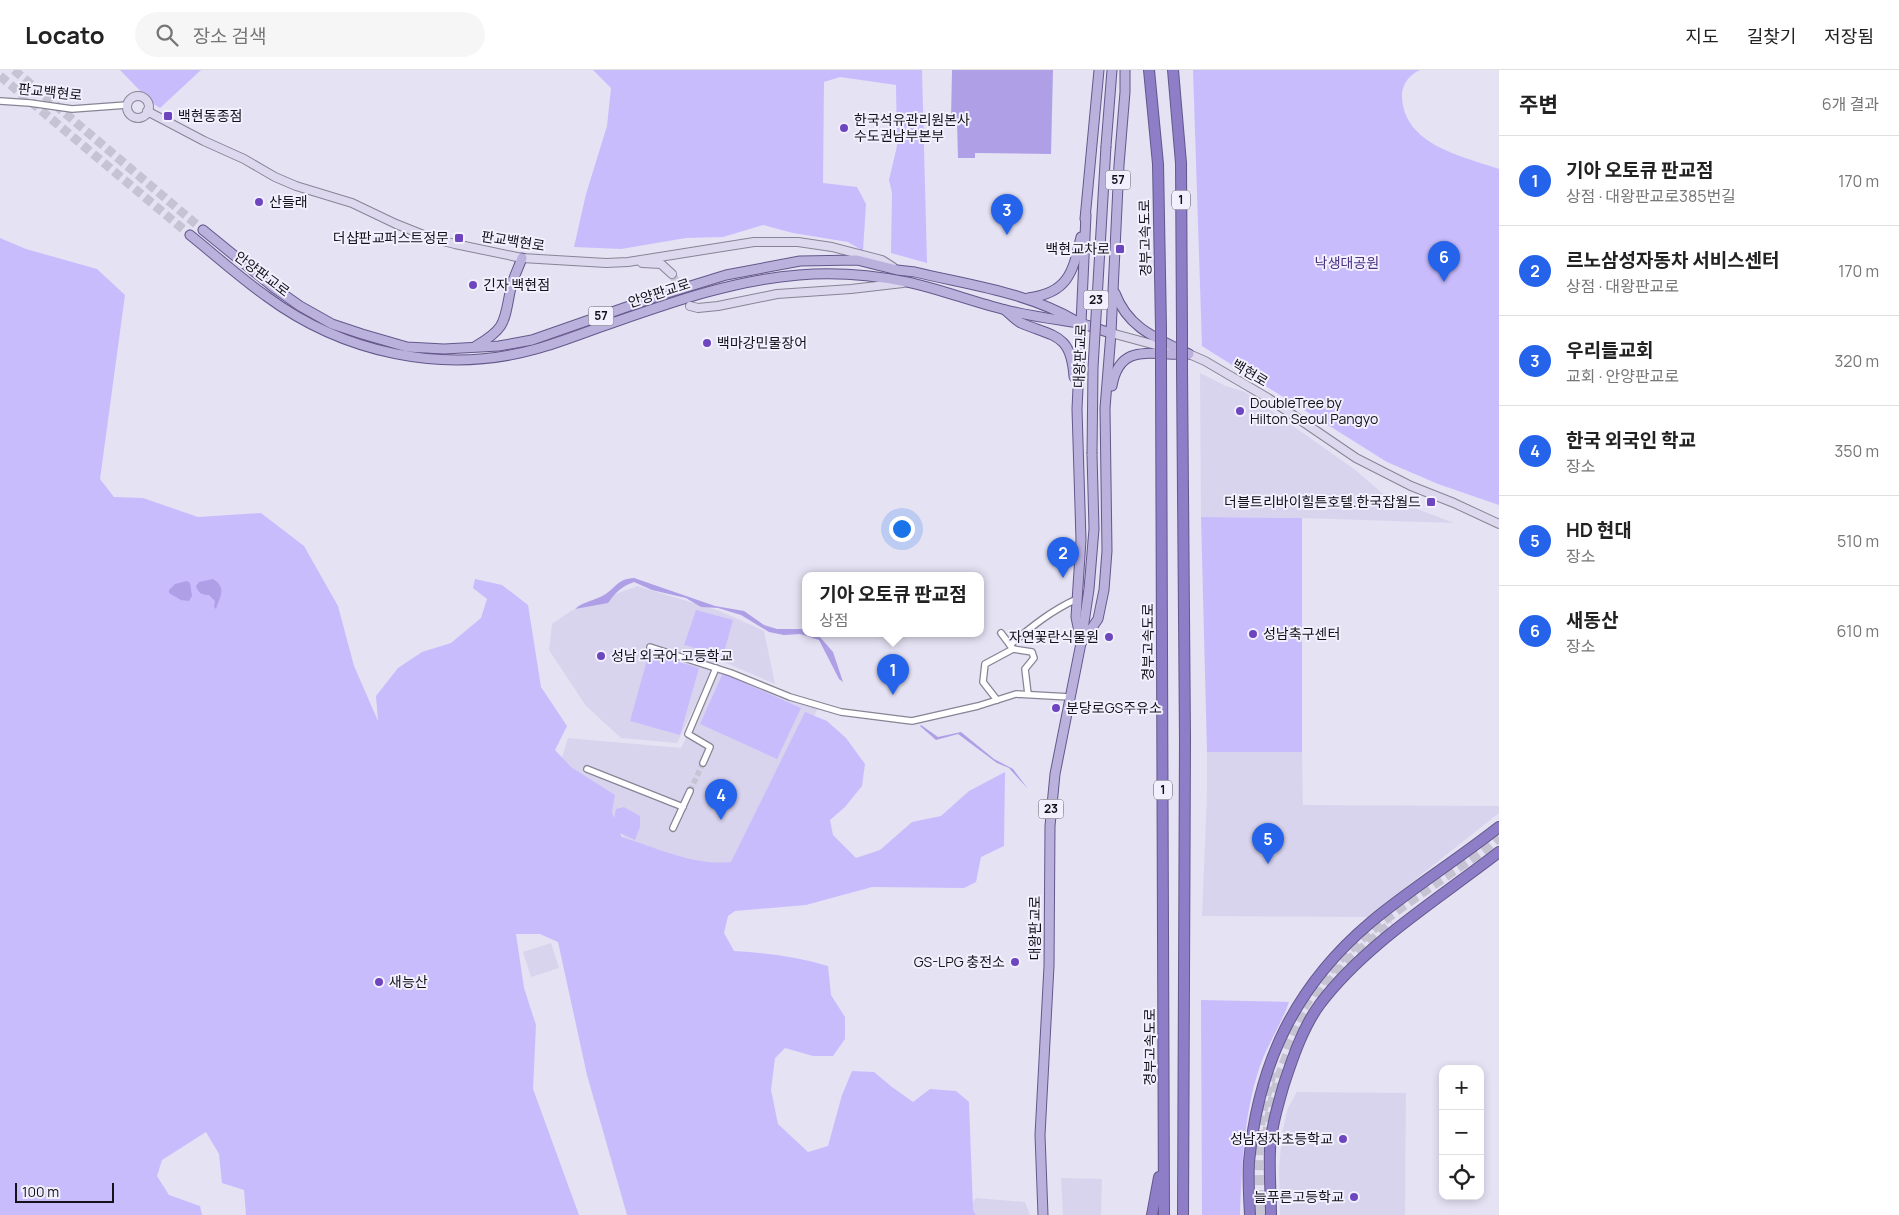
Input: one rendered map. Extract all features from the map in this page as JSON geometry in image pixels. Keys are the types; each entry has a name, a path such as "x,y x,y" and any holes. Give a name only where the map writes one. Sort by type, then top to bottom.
{"highway":[{"name":"경부고속도로","path":"1149,70 1158,164 1161,328 1164,1215"},
{"name":"1","path":"1173,70 1181,163 1185,730 1183,1215"},
{"path":"1250,1215 1249,1163 1257,1106 1264,1078 1276,1046 1308,991 1338,953 1372,922 1499,827"},
{"path":"1271,1215 1270,1149 1279,1100 1306,1027 1320,1005 1353,968 1388,937 1499,852"},
{"path":"1152,1215 1164,1157"}],"main road":[{"name":"57","path":"1025,298 1039,296 1054,290 1065,282 1073,269 1086,215 1099,70"},
{"name":"대왕판교로","path":"1043,1215 1040,1135 1049,966 1050,826 1055,774 1081,643 1093,552 1092,368 1112,70"},
{"name":"57","path":"1113,290 1125,70"},
{"name":"대왕판교로","path":"1081,643 1076,617 1081,540 1077,409 1086,215"},
{"name":"안양판교로","path":"203,230 272,287 300,306 332,324 407,346 470,349 532,340 658,296 735,273 800,261 857,260 897,270 915,272 1025,298 1055,308 1080,324"},
{"name":"안양판교로","path":"190,235 266,296 293,314 358,345 405,356 445,360 500,356 535,349 730,285 800,275 858,275 908,282 1005,310 1080,324 1111,333"},
{"path":"470,349 497,332 505,320 510,290 522,258"},
{"name":"대왕판교로","path":"1081,643 1098,619 1104,590 1107,551 1105,408 1113,290"},
{"path":"1113,290 1119,305 1127,317 1154,337 1189,354"},
{"path":"1005,310 1019,322 1048,332 1064,342 1074,372 1077,409"},
{"path":"1105,408 1113,377 1119,364 1125,358 1138,354 1172,356 1189,354"}],"street":[{"path":"140,96 148,104 148,111 141,117 134,117 128,111 127,105 133,97 140,96"},
{"name":"판교백현로","path":"0,100 72,109 127,105"},
{"name":"판교백현로","path":"148,111 204,141 244,159 263,171 296,186 352,203 431,238 522,258 606,263 628,262 754,242 798,242 832,246 882,260 897,270"},
{"path":"628,262 661,264 672,274 671,262 677,253"},
{"path":"690,306 698,308 718,306 777,294 851,289 908,282"},
{"name":"백현로","path":"1111,333 1189,354 1239,380 1356,458 1411,486 1499,524"},
{"path":"997,700 983,682 985,664 1011,647 1026,631 1059,607 1077,599"},
{"path":"1001,633 1011,647 1032,652 1034,658 1024,669 1028,694"},
{"path":"650,648 716,668 790,697 841,712 912,722 978,706 1016,694 1070,697"},
{"path":"703,762 710,747 688,734 716,668"},
{"path":"587,769 683,807"},
{"path":"673,828 690,791"}],"shaded area":[{"path":"952,70 1053,70 1051,154 975,153 975,158 958,158 957,121 951,120"},
{"path":"1200,373 1226,386 1245,392 1354,469 1388,498 1454,523 1201,517"},
{"path":"634,578 715,606 744,611 764,625 777,629 802,629 802,635 784,635 769,632 741,615 718,608 701,607 686,598 652,590 634,582 619,590 608,603 575,609 582,604 597,599 620,582"},
{"path":"213,579 218,582 221,590 216,609 214,607 215,601 209,595 201,593 196,586 199,582"},
{"path":"187,581 190,583 192,596 189,601 181,600 169,593 169,590 175,584"},
{"path":"637,586 720,611 764,631 775,684 717,659 677,743 621,738 586,706 549,650 552,624 571,611"},
{"path":"810,637 820,637 833,652 843,682 839,679 819,640"},
{"path":"719,671 819,706 736,885 625,838 560,764 568,738 681,748"},
{"path":"921,725 938,737 961,732 994,759 1013,769 1028,789 1009,768 997,763 958,734 936,740"},
{"path":"1207,752 1302,752 1303,805 1499,806 1499,813 1368,917 1202,916"},
{"path":"551,943 559,968 531,977 523,952"},
{"name":"성남정자초등학교","path":"1297,1092 1406,1093 1405,1215 1280,1215 1279,1169 1282,1133 1288,1108"},
{"path":"1061,1178 1102,1179 1101,1215 1063,1215"},
{"path":"976,1198 1025,1202 1030,1215 971,1215 968,1208"}],"green space":[{"path":"120,70 201,70 160,108 152,103"},
{"path":"593,70 922,70 927,263 891,253 892,193 889,180 897,146 896,85 840,77 824,82 823,183 857,187 866,204 863,251 848,242 793,233 763,225 723,237 686,238 621,249 574,247 586,194 607,126 611,88"},
{"name":"낙생대공원","path":"1193,70 1420,70 1407,80 1402,93 1405,113 1413,127 1437,146 1499,169 1499,505 1438,484 1387,462 1202,346"},
{"path":"0,238 26,249 97,269 125,295 100,479 114,497 143,498 198,517 261,513 304,546 338,606 354,666 378,721 376,696 398,668 422,652 451,643 481,618 487,599 473,588 475,579 502,585 528,605 541,687 567,726 555,750 571,767 615,795 612,812 614,818 616,809 624,807 640,816 640,827 635,840 620,833 622,837 689,859 717,863 731,862 805,712 827,721 846,738 865,764 862,786 845,807 830,820 833,835 856,858 880,850 912,822 941,816 969,791 1005,772 1004,846 981,857 976,882 964,888 872,887 806,905 735,911 728,916 724,933 734,951 782,956 828,966 831,995 845,1017 845,1039 833,1056 813,1056 785,1048 775,1058 771,1090 778,1124 808,1152 828,1146 842,1095 852,1071 874,1072 913,1102 930,1089 956,1091 969,1102 973,1210 976,1215 627,1215 587,1075 558,942 540,934 516,934 524,988 536,1025 533,1089 579,1215 246,1215 244,1190 222,1183 219,1154 206,1132 162,1160 157,1176 169,1195 200,1206 202,1215 0,1215"},
{"name":"성남축구센터","path":"1201,517 1302,518 1302,752 1207,752"},
{"path":"696,610 733,620 723,656 684,645"},
{"path":"649,653 699,668 680,735 630,721"},
{"path":"723,673 801,708 777,759 700,724"},
{"path":"1201,1000 1289,1002 1263,1058 1252,1096 1245,1135 1240,1215 1202,1215"}],"tunnel":[{"path":"14,70 203,230"},
{"path":"0,76 190,235"},
{"path":"672,274 688,303"},
{"path":"690,791 703,763"},
{"path":"1282,1047 1317,987 1344,955 1376,926 1485,849 1499,837"},
{"path":"1317,997 1349,960 1392,923"},
{"path":"1266,1152 1267,1134 1278,1080 1291,1046 1307,1014"},
{"path":"1257,1215 1259,1136 1261,1117 1272,1072"},
{"path":"1264,1215 1265,1169"}],"place":[{"name":"백현동종점","path":"168,116"},
{"name":"한국석유관리원본사 수도권남부본부","path":"844,128"},
{"name":"산들래","path":"259,202"},
{"name":"우리들교회","path":"1007,235"},
{"name":"더샵판교퍼스트정문","path":"459,238"},
{"name":"백현교차로","path":"1120,249"},
{"name":"새동산","path":"1444,282"},
{"name":"긴자 백현점","path":"473,285"},
{"name":"백마강민물장어","path":"707,343"},
{"name":"DoubleTree by Hilton Seoul Pangyo","path":"1240,411"},
{"name":"더블트리바이힐튼호텔.한국잡월드","path":"1431,502"},
{"name":"르노삼성자동차 서비스센터","path":"1063,578"},
{"name":"성남축구센터","path":"1253,634"},
{"name":"자연꽃란식물원","path":"1109,637"},
{"name":"성남 외국어 고등학교","path":"601,656"},
{"name":"기아 오토큐 판교점","path":"893,695"},
{"name":"분당로GS주유소","path":"1056,708"},
{"name":"한국 외국인 학교","path":"721,820"},
{"name":"HD 현대","path":"1268,864"},
{"name":"GS-LPG 충전소","path":"1015,962"},
{"name":"새능산","path":"379,982"},
{"name":"성남정자초등학교","path":"1343,1139"},
{"name":"늘푸른고등학교","path":"1354,1197"}]}
